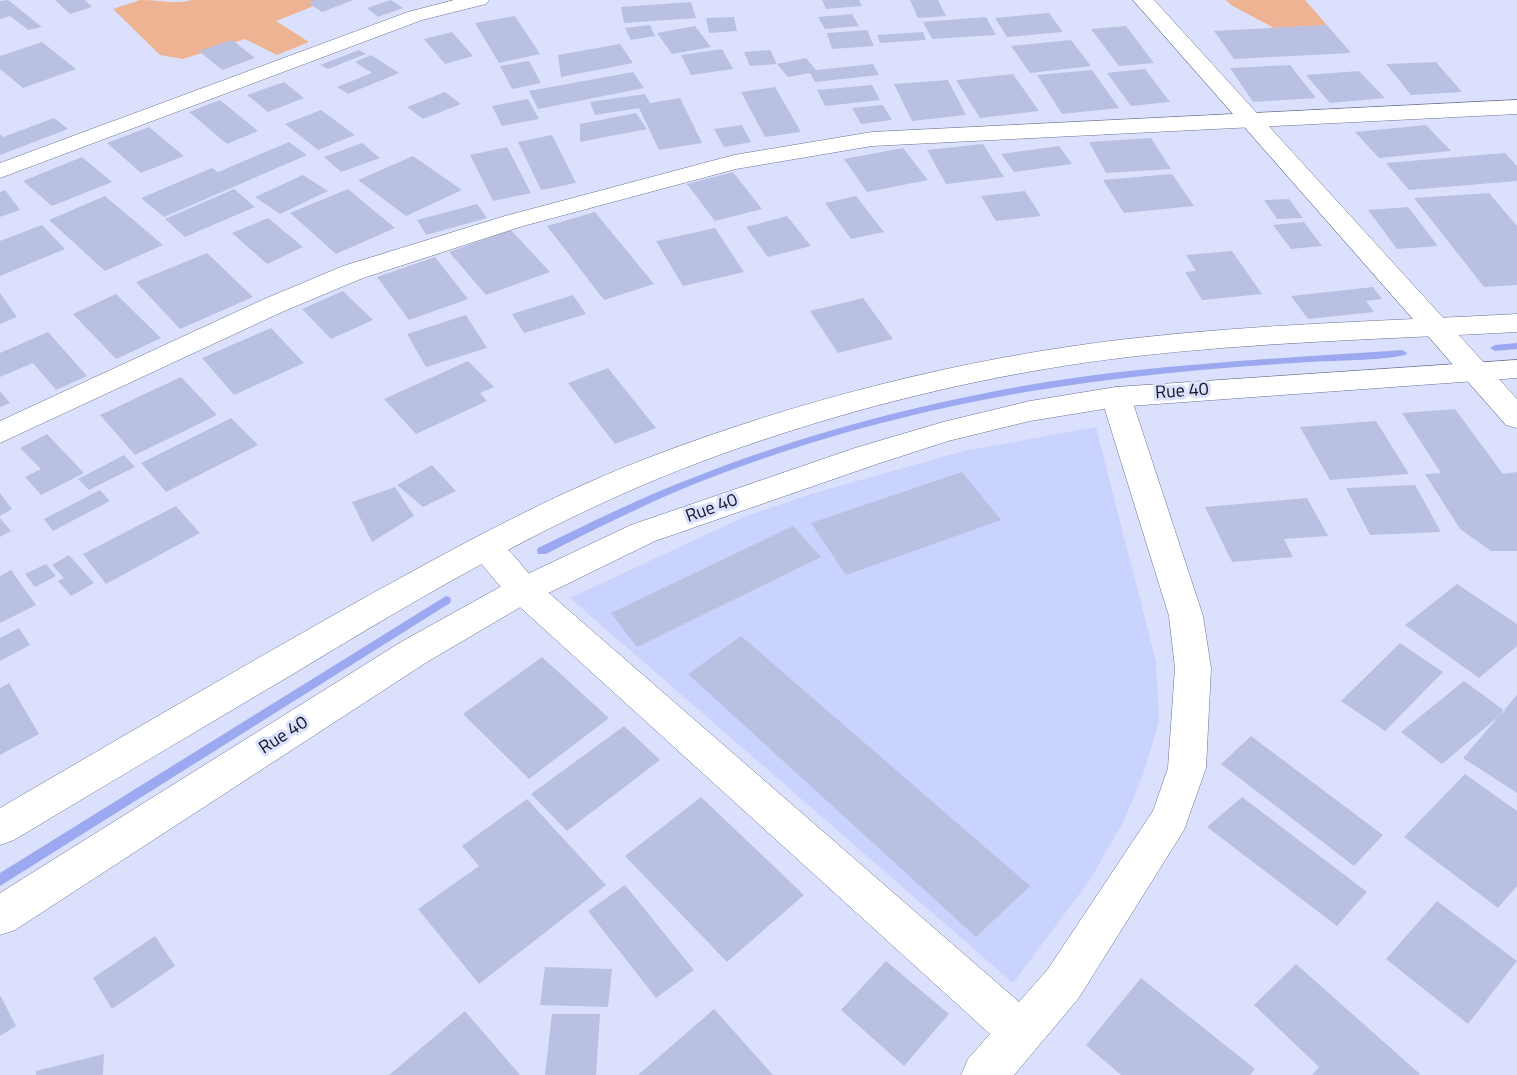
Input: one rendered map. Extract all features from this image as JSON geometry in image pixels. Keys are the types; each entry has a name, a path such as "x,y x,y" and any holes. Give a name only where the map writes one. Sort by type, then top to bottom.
{"street":[{"path":"0,171 415,16 479,0"},
{"path":"1143,0 1517,418"},
{"path":"0,433 335,279 514,221 655,181 734,162 811,147 872,139 1517,107"},
{"path":"0,828 400,594 485,548 607,488 712,447 896,392 999,368 1224,339 1517,323"},
{"name":"Rue 40","path":"0,916 414,652 523,590 643,533 810,474 943,432 1030,411 1116,397 1517,369"},
{"path":"984,1075 1022,1035 1063,984 1170,818 1187,768 1192,717 1192,668 1186,616 1116,397"},
{"path":"485,548 523,590 1022,1035"}],"shaded area":[{"path":"140,0 173,2 329,0 276,21 309,42 277,55 245,39 183,59 160,55 113,9"},
{"path":"1226,0 1305,0 1327,25 1274,28"},
{"path":"1096,427 1156,662 1159,721 1144,772 1124,821 1090,880 1013,983 570,598 746,516 814,493 964,451"}],"building":[{"path":"8,0 42,27 28,30 10,16 0,19 0,1"},
{"path":"55,0 85,0 92,7 70,14"},
{"path":"315,0 354,0 322,12 308,3"},
{"path":"391,0 403,8 378,17 367,8"},
{"path":"822,0 859,0 862,6 826,9"},
{"path":"910,0 938,0 946,16 918,18"},
{"path":"691,2 696,18 624,23 621,7"},
{"path":"1049,13 1063,32 1007,37 995,18"},
{"path":"852,14 859,26 825,29 818,17"},
{"path":"515,16 540,54 499,63 475,23"},
{"path":"734,17 737,31 709,33 706,18"},
{"path":"986,17 996,35 932,39 923,22"},
{"path":"650,25 655,36 631,40 625,28"},
{"path":"1327,25 1351,53 1234,59 1214,31"},
{"path":"695,26 711,47 672,54 657,33"},
{"path":"1126,26 1154,63 1119,66 1091,29"},
{"path":"867,30 874,46 832,49 827,33"},
{"path":"452,32 473,56 445,64 424,39"},
{"path":"923,32 926,40 880,43 877,35"},
{"path":"232,40 255,58 222,70 199,51"},
{"path":"1071,40 1091,66 1030,73 1011,46"},
{"path":"42,42 76,69 23,88 0,69 0,56"},
{"path":"620,44 633,63 561,77 558,55"},
{"path":"722,49 733,69 691,75 681,55"},
{"path":"359,50 366,54 328,69 320,65"},
{"path":"770,50 777,64 750,66 744,52"},
{"path":"371,55 399,73 348,94 337,87 372,73 355,62"},
{"path":"806,58 816,70 873,64 879,75 815,82 810,73 788,77 777,64"},
{"path":"529,61 541,83 512,89 500,66"},
{"path":"1436,62 1462,92 1411,95 1386,64"},
{"path":"1290,65 1316,98 1253,102 1230,68"},
{"path":"1145,69 1170,102 1131,106 1107,73"},
{"path":"1092,70 1119,108 1062,114 1037,75"},
{"path":"1359,71 1385,98 1330,103 1306,75"},
{"path":"633,72 644,88 538,109 529,91"},
{"path":"1013,74 1039,111 980,118 956,80"},
{"path":"948,80 966,115 912,121 894,84"},
{"path":"284,82 304,98 268,112 247,95"},
{"path":"872,85 880,100 825,106 817,90"},
{"path":"775,87 801,132 765,137 741,92"},
{"path":"445,92 461,104 423,119 407,107"},
{"path":"645,94 650,103 680,98 702,143 659,150 639,108 595,115 590,102"},
{"path":"528,99 539,119 502,126 492,106"},
{"path":"220,100 258,131 227,144 189,112"},
{"path":"883,105 892,120 861,124 852,108"},
{"path":"321,110 355,135 318,150 285,124"},
{"path":"636,113 647,129 580,142 580,124"},
{"path":"54,118 68,129 0,155 0,134 3,137"},
{"path":"742,125 751,142 724,147 714,129"},
{"path":"1426,125 1451,151 1379,158 1355,132"},
{"path":"149,127 184,156 141,173 107,143"},
{"path":"552,135 576,183 541,190 518,142"},
{"path":"1151,138 1171,169 1106,173 1089,142"},
{"path":"289,142 307,155 164,217 141,198 212,168 218,172"},
{"path":"362,143 380,158 341,172 324,157"},
{"path":"983,144 1004,177 946,184 927,150"},
{"path":"1059,146 1072,164 1014,172 1001,154"},
{"path":"507,147 531,193 493,201 470,155"},
{"path":"903,148 928,180 867,192 844,159"},
{"path":"1505,153 1517,166 1517,181 1409,190 1386,163"},
{"path":"413,156 462,190 406,216 358,180"},
{"path":"82,157 112,182 52,206 23,181"},
{"path":"733,172 762,209 715,221 687,184"},
{"path":"1172,174 1194,206 1124,213 1103,180"},
{"path":"303,175 328,191 280,214 255,197"},
{"path":"234,189 255,207 185,237 165,219"},
{"path":"348,189 395,228 336,254 290,213"},
{"path":"5,190 20,210 0,217 0,192"},
{"path":"1025,191 1041,216 996,221 981,196"},
{"path":"1489,193 1517,226 1517,285 1484,287 1414,198"},
{"path":"105,196 163,245 105,271 49,220"},
{"path":"856,196 884,232 851,239 825,203"},
{"path":"1289,199 1303,218 1277,219 1264,200"},
{"path":"477,204 487,218 426,235 417,220"},
{"path":"1408,207 1438,246 1397,249 1368,210"},
{"path":"595,212 654,284 604,300 547,226"},
{"path":"787,216 811,246 768,257 746,227"},
{"path":"268,218 303,247 267,264 232,233"},
{"path":"1304,222 1322,246 1291,249 1273,225"},
{"path":"42,225 65,249 0,276 0,241"},
{"path":"715,228 744,272 683,286 656,241"},
{"path":"511,230 550,272 486,295 449,252"},
{"path":"1232,251 1262,294 1202,300 1185,272 1196,271 1186,255"},
{"path":"207,253 253,297 180,329 136,282"},
{"path":"435,257 468,299 409,320 377,277"},
{"path":"1373,287 1382,299 1366,301 1374,312 1308,319 1291,296"},
{"path":"343,291 373,320 331,339 302,309"},
{"path":"0,293 17,317 0,324"},
{"path":"116,294 161,338 116,359 73,314"},
{"path":"573,295 586,314 524,333 512,314"},
{"path":"863,298 893,339 838,353 810,311"},
{"path":"466,315 487,348 426,367 407,334"},
{"path":"271,328 304,363 234,395 202,358"},
{"path":"48,332 87,376 56,390 33,363 0,377 0,353"},
{"path":"468,361 494,387 480,393 487,401 416,434 384,399"},
{"path":"608,368 656,428 615,444 568,383"},
{"path":"181,377 217,415 135,455 100,415"},
{"path":"0,391 10,403 0,407"},
{"path":"1455,409 1503,474 1517,472 1517,551 1491,551 1460,529 1425,474 1441,473 1402,413"},
{"path":"231,418 258,445 166,492 141,463"},
{"path":"1376,421 1409,474 1330,480 1300,427"},
{"path":"47,434 84,473 41,495 25,477 41,469 20,448"},
{"path":"124,455 135,467 89,490 78,479"},
{"path":"432,465 456,491 423,507 397,485"},
{"path":"962,472 1001,520 846,575 811,523"},
{"path":"1415,485 1441,532 1370,535 1346,488"},
{"path":"395,487 414,516 372,542 352,502"},
{"path":"100,490 110,501 53,531 44,519"},
{"path":"0,493 12,509 0,516"},
{"path":"1307,498 1328,536 1284,539 1293,557 1232,562 1205,507"},
{"path":"176,506 200,533 106,584 83,554"},
{"path":"0,518 11,531 0,537"},
{"path":"793,526 821,557 637,647 611,613"},
{"path":"69,555 94,583 71,596 58,581 64,578 52,565"},
{"path":"46,564 56,576 35,587 25,574"},
{"path":"11,570 36,605 0,623 0,576"},
{"path":"1457,584 1517,624 1517,646 1479,678 1405,625"},
{"path":"19,628 30,645 0,661 0,638"},
{"path":"741,636 1030,886 976,937 688,674"},
{"path":"1400,643 1443,672 1385,731 1341,701"},
{"path":"542,657 609,718 529,779 463,714"},
{"path":"1464,681 1505,711 1442,764 1401,732"},
{"path":"9,683 39,734 0,755 0,688"},
{"path":"1517,695 1517,793 1463,758"},
{"path":"624,726 660,760 567,831 531,794"},
{"path":"1251,736 1383,835 1354,866 1221,764"},
{"path":"1465,774 1517,811 1517,886 1498,908 1404,837"},
{"path":"701,797 804,895 727,962 625,856"},
{"path":"1242,797 1367,892 1337,926 1207,827"},
{"path":"527,799 606,885 479,984 418,909 479,866 462,846"},
{"path":"625,885 694,970 656,998 588,911"},
{"path":"1437,901 1517,961 1468,1024 1386,959"},
{"path":"155,936 175,966 112,1009 93,978"},
{"path":"886,961 949,1014 904,1066 841,1010"},
{"path":"1296,964 1420,1074 1312,1075 1319,1067 1254,1005"},
{"path":"545,967 612,969 608,1007 540,1005"},
{"path":"1141,978 1255,1069 1250,1075 1121,1075 1086,1045"},
{"path":"0,995 16,1026 0,1036"},
{"path":"714,1009 773,1075 638,1075"},
{"path":"465,1011 520,1075 389,1075"},
{"path":"552,1014 600,1014 596,1075 545,1075"},
{"path":"104,1054 103,1075 36,1075 36,1071"}],"waterway":[{"path":"1495,348 1517,346"},
{"path":"542,551 639,504 742,463 835,433 929,408 1023,389 1117,375 1402,353"},
{"path":"0,880 446,600"}]}
